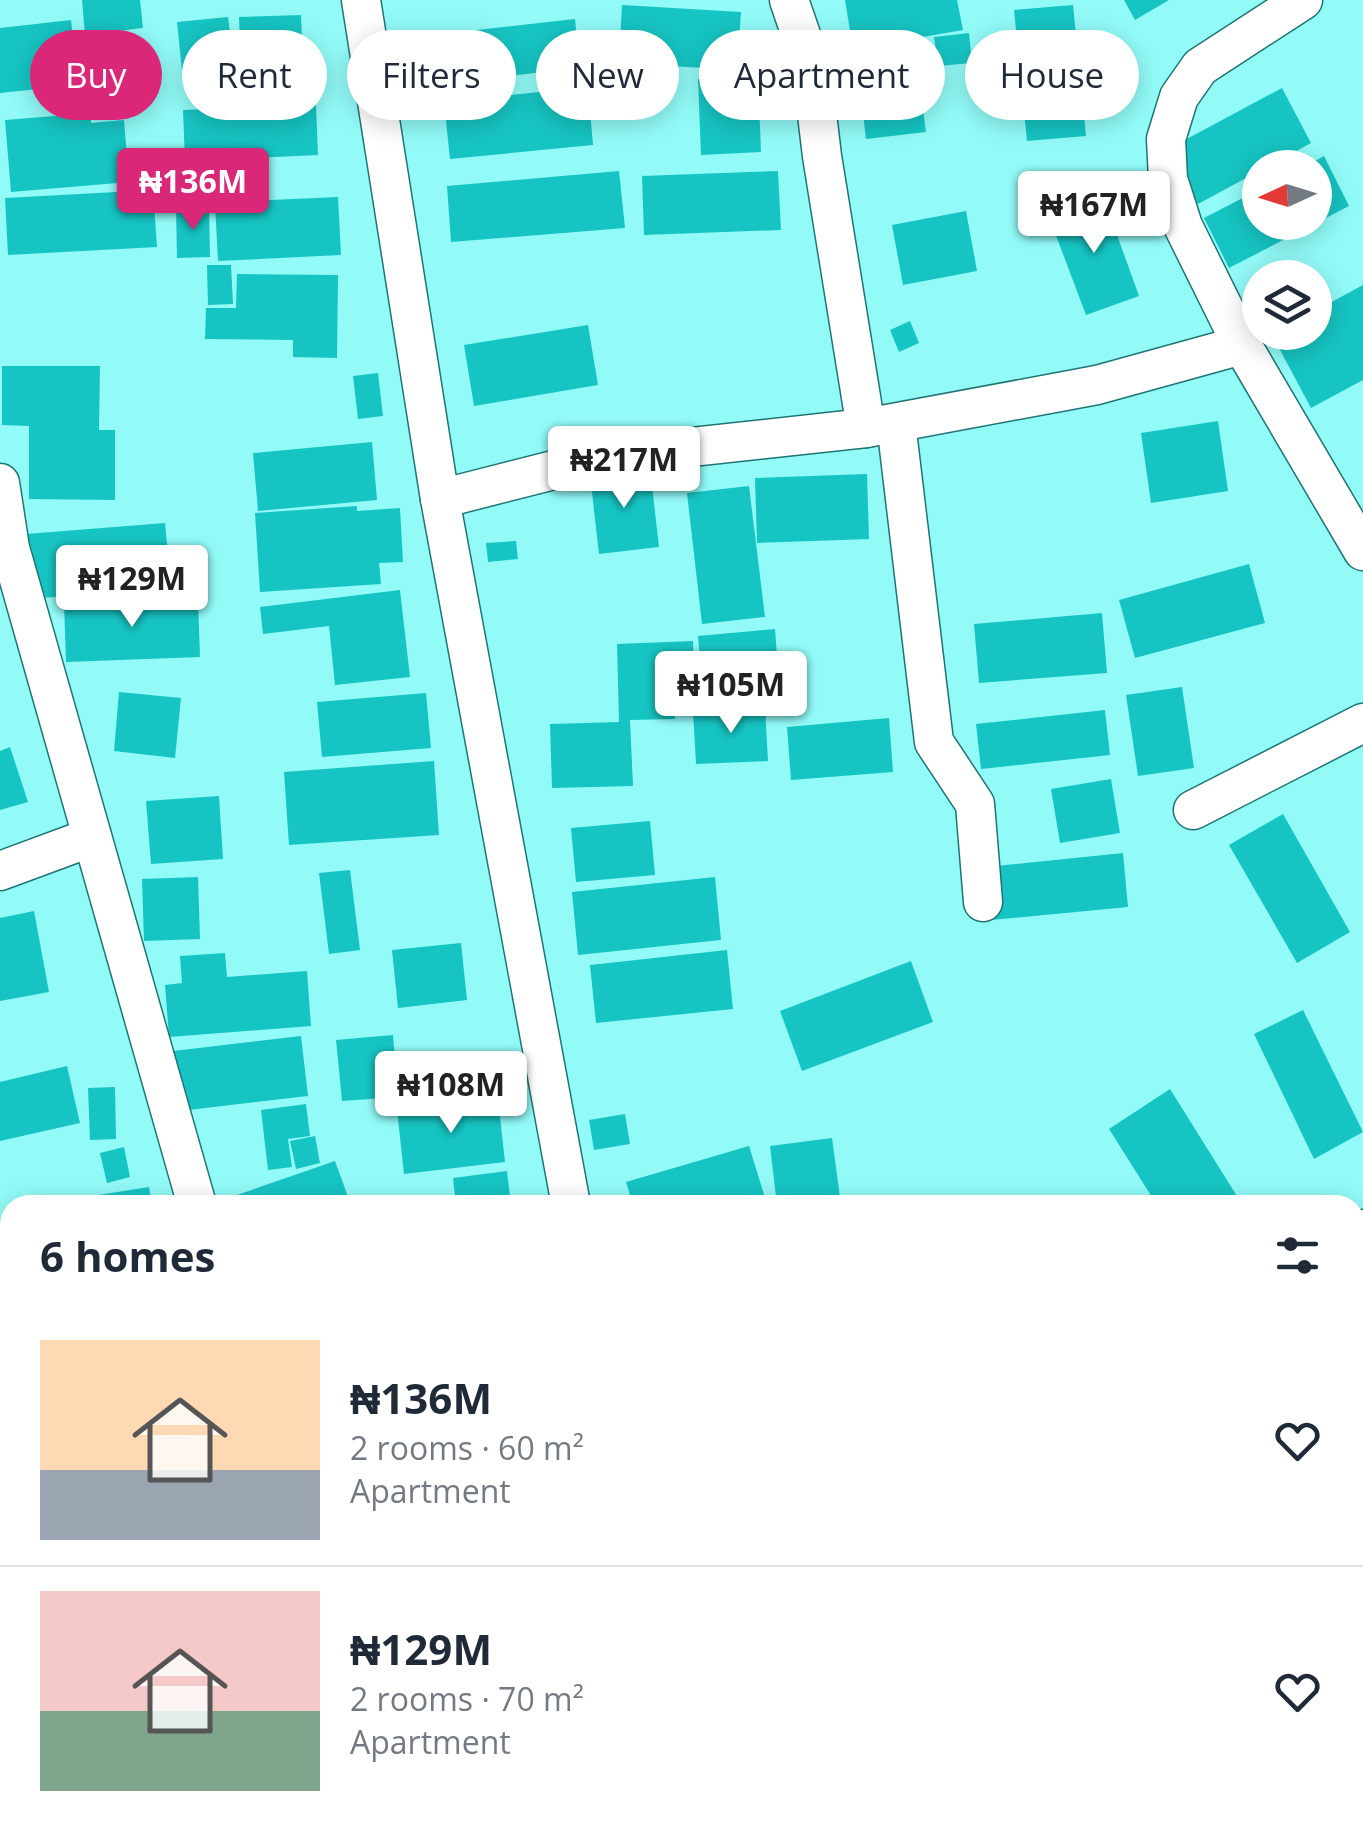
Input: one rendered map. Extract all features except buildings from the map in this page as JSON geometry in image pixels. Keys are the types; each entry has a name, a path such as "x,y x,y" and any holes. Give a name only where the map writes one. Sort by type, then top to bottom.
{"street":[{"path":"361,0 440,499 568,1195"},
{"path":"789,0 811,64 822,156 881,426 934,742 974,804 983,902"},
{"path":"440,499 609,456 881,426 1097,385 1242,345 1183,226 1168,180 1166,139 1179,97 1200,67 1303,0"},
{"path":"1245,350 1363,551"},
{"path":"0,483 10,548 193,1195"},
{"path":"1193,810 1363,723"},
{"path":"0,870 92,836"}]}
